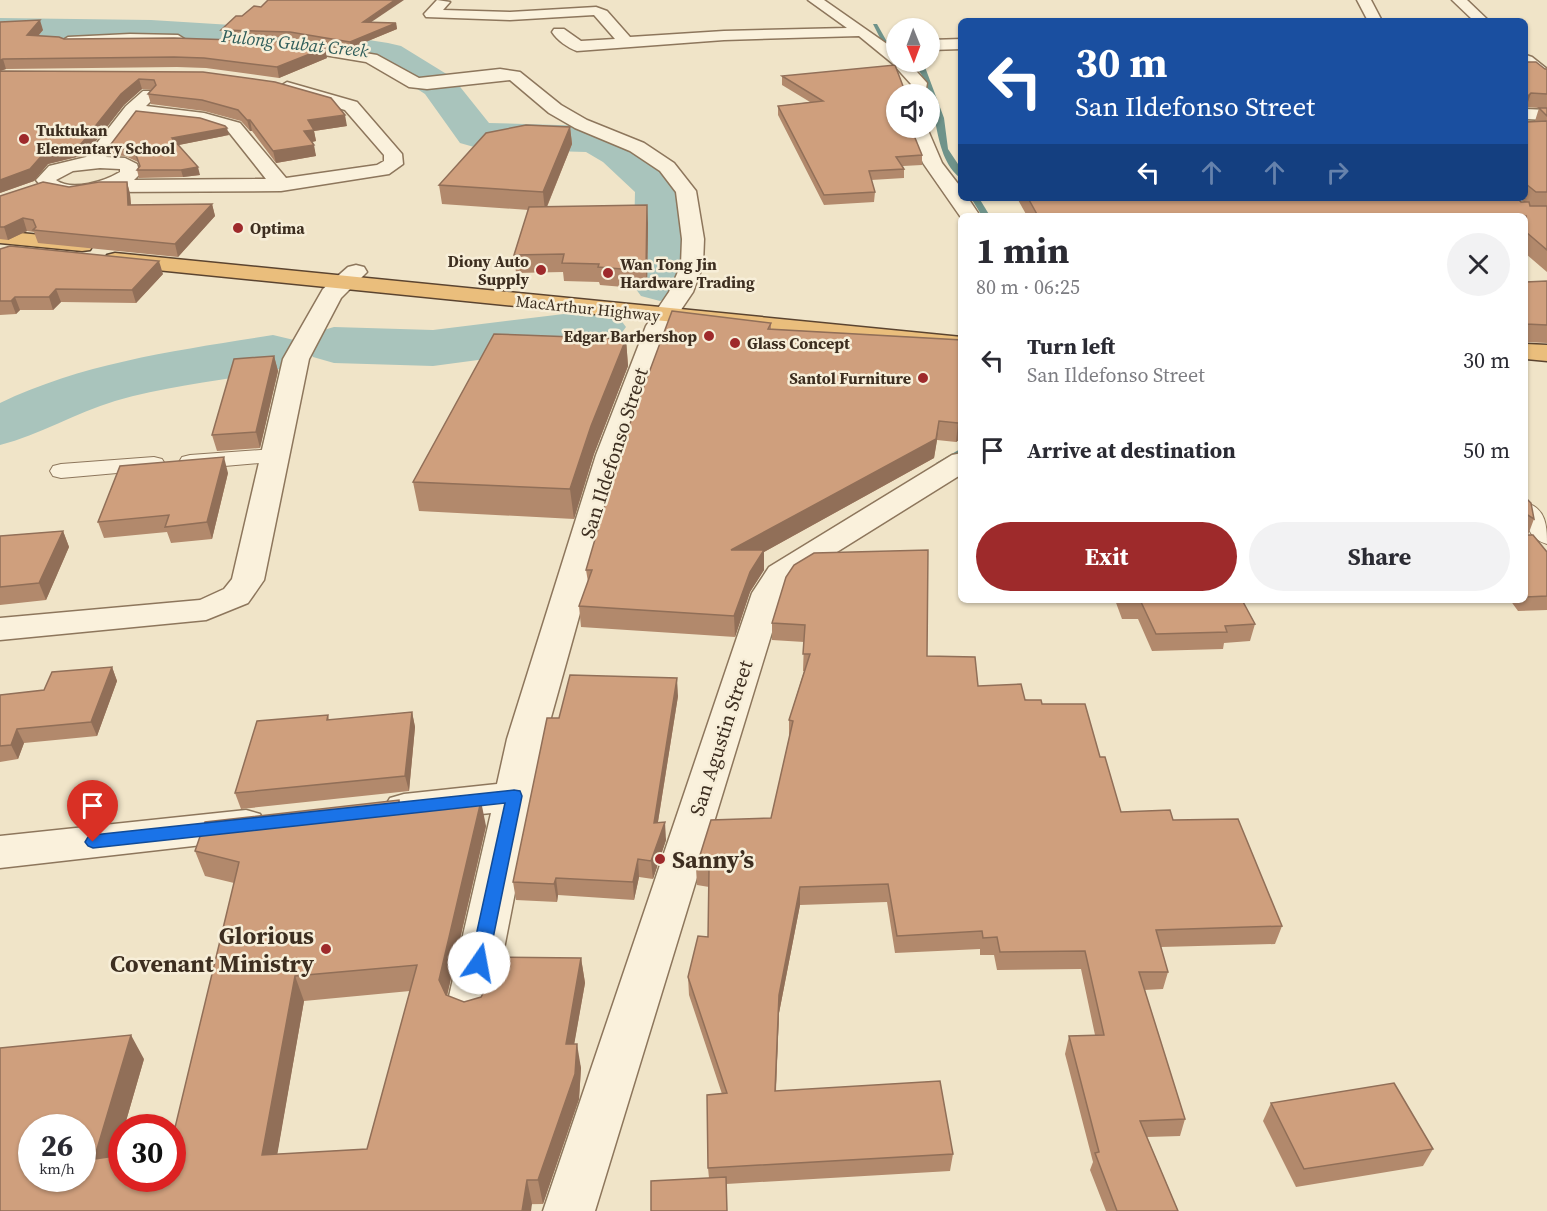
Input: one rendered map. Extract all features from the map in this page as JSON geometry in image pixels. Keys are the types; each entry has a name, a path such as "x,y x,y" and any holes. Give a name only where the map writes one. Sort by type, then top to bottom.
{"highway":[{"name":"MacArthur Highway","path":"7,246 669,309 958,344"},
{"name":"MacArthur Highway","path":"669,309 958,330"},
{"path":"1528,352 1547,353"},
{"path":"1528,367 1547,368"}],"street":[{"path":"815,0 886,50"},
{"path":"1364,0 1373,18"},
{"path":"1459,0 1479,18"},
{"path":"443,2 431,14 510,16 596,11 602,14 626,42"},
{"path":"559,32 577,46 683,36 781,32 863,32"},
{"path":"67,42 130,39 190,40"},
{"name":"San Ildefonso Street","path":"263,43 327,50 371,58 415,83 500,74 514,75 555,109 572,119 637,147 667,167 686,191 693,239 692,265 681,292 658,326 610,455 525,739 470,1005"},
{"path":"940,45 958,44"},
{"path":"1528,62 1547,77"},
{"path":"909,72 919,84"},
{"path":"29,191 48,185 64,190 77,190 104,186 281,185 382,170 393,164 393,154 351,106 340,101 269,84"},
{"path":"91,163 132,110 161,85"},
{"path":"132,110 204,118 234,127 281,185"},
{"path":"1528,114 1547,115"},
{"path":"922,138 933,164 958,199"},
{"path":"48,185 46,180 59,170 91,163 113,162 130,168 130,174 123,179 104,186"},
{"path":"0,629 206,610 236,596 248,580 296,359 331,294 349,278"},
{"name":"San Agustin Street","path":"569,1211 768,593 780,574 958,463"},
{"path":"374,811 514,796"},
{"path":"0,852 269,822"}],"lane":[{"path":"61,471 274,456"},
{"path":"1528,513 1547,537"}],"building":[{"path":"268,0 395,0 363,22 396,23 350,42 290,32 221,30 236,16 242,16 254,6 261,7"},
{"path":"40,20 27,35 64,39 174,38 289,42 325,48 277,67 204,58 174,57 0,60 0,22"},
{"path":"1528,62 1536,62 1547,69 1547,94 1531,93 1528,96"},
{"path":"886,66 886,72 898,72 902,84 886,84 886,138 915,138 922,155 896,157 904,169 869,171 875,192 824,195 778,106 823,101 782,76"},
{"path":"0,71 203,72 275,82 331,98 345,115 308,120 314,130 304,131 314,145 273,151 250,120 247,120 238,110 202,100 148,94 156,85 154,80 139,79 121,94 81,144 45,152 30,169 0,180"},
{"path":"1539,108 1547,108 1547,116"},
{"path":"136,111 200,118 227,128 172,138 198,167 181,170 137,170 140,166 136,155 123,148 108,148"},
{"path":"1547,121 1547,192 1536,192 1528,186 1528,122"},
{"path":"526,125 570,127 543,192 439,185 486,133"},
{"path":"43,182 69,187 99,182 127,182 128,205 212,204 175,244 33,230 36,227 33,220 23,218 0,227 0,196"},
{"path":"1030,201 1520,201 1529,202 1530,206 1547,206 1547,250 1528,234 1528,213 1036,213"},
{"path":"647,205 646,271 598,267 599,264 562,263 564,254 514,255 529,207"},
{"path":"10,246 159,261 132,290 56,289 49,297 15,297 11,301 0,301 0,249"},
{"path":"1547,281 1547,325 1528,324 1528,282"},
{"path":"672,311 771,323 768,329 958,340 958,423 939,421 936,439 731,550 764,550 750,572 734,616 579,606 592,570 586,570 625,437"},
{"path":"494,334 626,339 591,426 570,489 413,482"},
{"path":"274,356 256,432 212,435 234,359"},
{"path":"224,457 207,522 165,527 169,515 98,522 120,466"},
{"path":"1528,500 1531,503 1534,519 1528,515"},
{"path":"63,531 39,583 0,587 0,536"},
{"path":"1528,535 1533,535 1547,552 1547,596 1528,597"},
{"path":"928,550 927,656 975,657 978,686 1021,684 1025,700 1041,700 1042,704 1085,704 1100,757 1105,757 1121,812 1170,810 1173,820 1238,819 1282,926 1156,930 1168,972 1139,972 1185,1119 1140,1121 1178,1211 1117,1211 1095,1153 1099,1152 1069,1036 1104,1035 1085,951 1000,952 997,937 983,938 982,931 897,936 888,884 800,887 779,995 775,1091 940,1081 953,1154 708,1168 707,1095 727,1093 688,977 698,936 708,937 709,870 696,868 711,820 771,818 793,721 789,720 810,654 803,654 805,625 772,623 786,577 794,565 814,553"},
{"path":"1141,603 1244,603 1255,624 1225,626 1227,632 1156,634"},
{"path":"112,667 91,722 17,729 11,745 0,746 0,695 44,690 52,672"},
{"path":"570,675 677,678 654,823 665,822 651,861 638,859 633,882 556,878 554,884 513,882 547,718 559,718"},
{"path":"412,712 405,776 235,793 257,721 328,715 327,720"},
{"path":"399,800 399,805 481,801 439,980 446,995 464,1002 481,997 490,981 495,957 581,958 566,1044 577,1044 575,1074 538,1180 527,1180 522,1211 0,1211 0,1048 131,1035 96,1152 96,1114 18,1114 18,1192 96,1192 96,1159 108,1157 108,1192 186,1192 186,1114 178,1114 239,862 195,851 205,822","holes":["417,965 367,1149 262,1155 295,976"]},
{"path":"1394,1083 1433,1149 1304,1169 1271,1103"},
{"path":"726,1177 727,1211 651,1211 651,1181"}],"waterway":[{"path":"875,25 886,42"},
{"name":"Pulong Gubat Creek","path":"0,29 151,31 298,40 388,54 439,86 475,134 591,139 610,147 627,160 658,188 660,285"},
{"path":"924,72 940,118 944,149 958,171"},
{"path":"977,201 984,213"},
{"name":"Pulong Gubat Creek","path":"334,345 433,348 597,327"},
{"name":"Pulong Gubat Creek","path":"0,426 58,399 92,388 169,370 273,353"},
{"path":"942,463 958,453"}],"place":[{"name":"Tuktukan Elementary School","path":"24,139"},
{"name":"Optima","path":"238,228"},
{"name":"Diony Auto Supply","path":"541,270"},
{"name":"Wan Tong Jin Hardware Trading","path":"608,273"},
{"name":"Edgar Barbershop","path":"709,336"},
{"name":"Glass Concept","path":"735,343"},
{"name":"Santol Furniture","path":"923,378"},
{"name":"Sanny’s","path":"660,859"},
{"name":"Glorious Covenant Ministry","path":"326,949"}],"route":[{"path":"93,842 514,796 479,963"}]}
